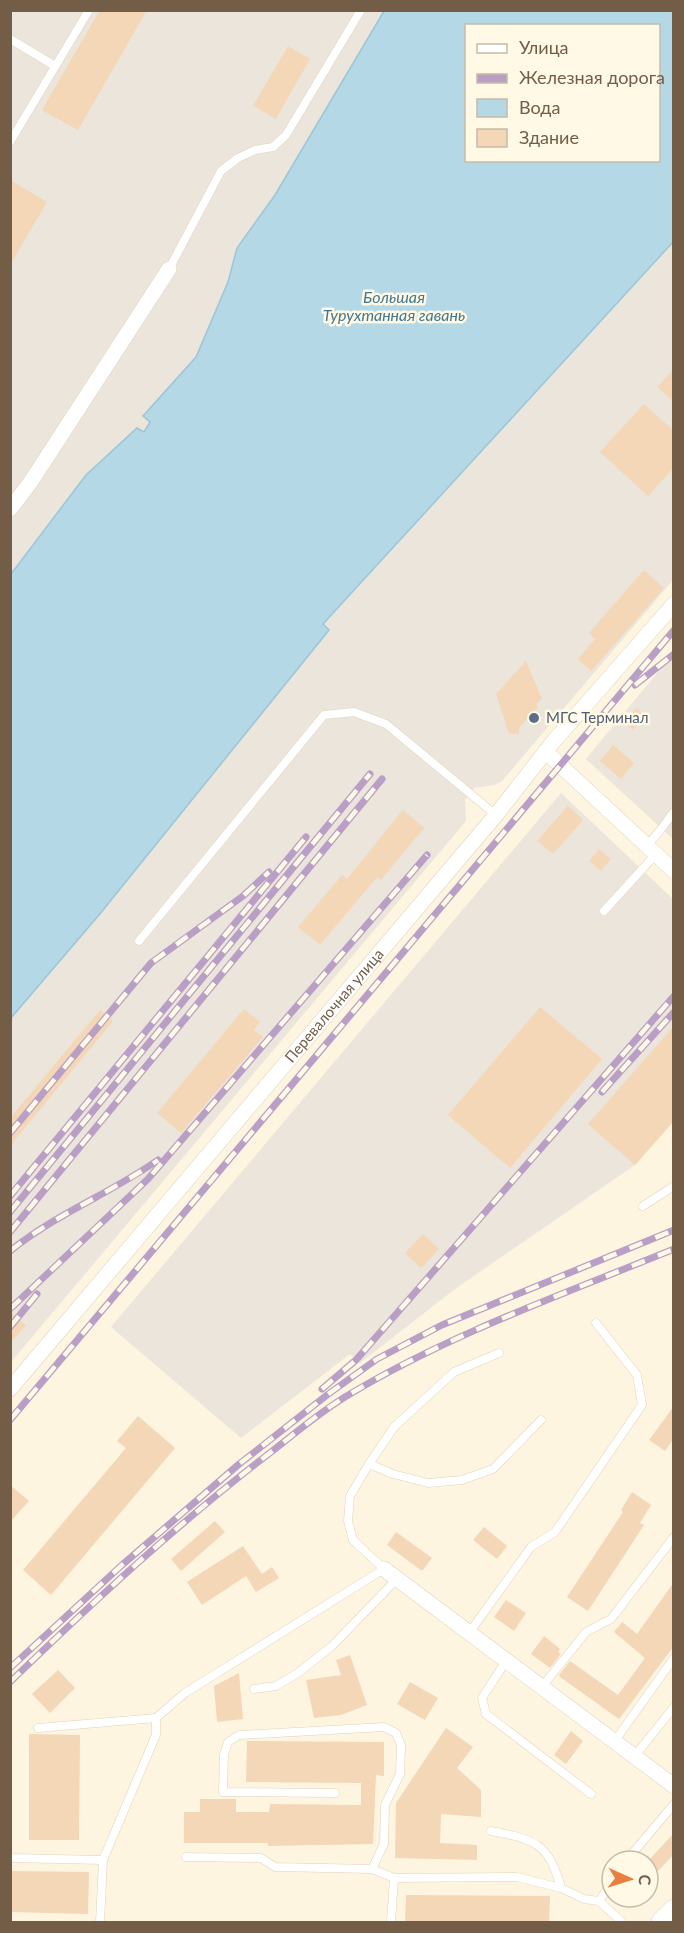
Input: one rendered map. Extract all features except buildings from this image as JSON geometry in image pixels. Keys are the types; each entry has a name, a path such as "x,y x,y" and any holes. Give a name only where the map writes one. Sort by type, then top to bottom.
{"street":[{"path":"10,509 30,483 169,268"},
{"name":"Перевалочная улица","path":"10,1389 496,815 546,752 674,604"},
{"path":"546,752 674,870"},
{"path":"384,1569 674,1786"},
{"path":"662,1923 674,1910"}],"lane":[{"path":"10,142 89,10"},
{"path":"169,268 221,171 238,158 255,150 273,147 286,135 361,10"},
{"path":"10,39 55,66"},
{"path":"139,941 324,715 354,712 386,724 496,815"},
{"path":"604,911 651,849 661,828 674,812"},
{"path":"643,1206 674,1186"},
{"path":"469,1633 531,1547 555,1532 642,1405 637,1375 596,1323"},
{"path":"38,1728 156,1718 185,1693 384,1569 353,1540 348,1521 350,1496 394,1427 454,1372 499,1353"},
{"path":"369,1464 393,1474 428,1483 462,1480 493,1469 542,1420"},
{"path":"541,1688 586,1632 610,1619 674,1537"},
{"path":"254,1689 276,1686 298,1673 332,1646 397,1579"},
{"path":"614,1742 674,1658"},
{"path":"506,1662 482,1698 486,1714 591,1794"},
{"path":"634,1757 674,1707"},
{"path":"100,1923 103,1860 156,1735 156,1718"},
{"path":"335,1793 223,1792 224,1755 228,1742 239,1735 384,1727 396,1733 401,1745 400,1774 385,1805 384,1844 372,1869"},
{"path":"636,1849 674,1804"},
{"path":"491,1832 515,1836 535,1844 549,1854 557,1870 561,1887"},
{"path":"186,1857 261,1858 275,1868 372,1869 394,1878 517,1877 561,1887 584,1899 599,1901 622,1923"},
{"path":"10,1858 103,1860"},
{"path":"391,1923 394,1878"}],"shaded area":[{"path":"10,11 384,11 275,195 237,248 228,282 196,357 143,416 150,422 144,432 86,475 11,574"},
{"path":"673,242 673,580 502,781 494,785 474,788 465,800 466,821 11,1362 11,1018 99,915 329,630 323,625"},
{"path":"673,654 673,839 586,759"},
{"path":"561,793 673,899 673,1121 635,1165 455,1289 360,1363 350,1354 241,1438 111,1327"}],"water":[{"name":"Большая Турухтанная гавань","path":"384,11 673,11 673,242 323,624 329,630 99,915 11,1018 11,574 86,475 137,428 144,432 150,422 143,416 196,357 228,282 237,248 275,195"}],"railway":[{"path":"10,1420 674,630"},
{"path":"635,685 674,654"},
{"path":"10,1212 370,774"},
{"path":"10,1232 382,779"},
{"path":"10,1196 306,837"},
{"path":"10,1309 148,1179 427,855"},
{"path":"10,1133 151,963 243,896 269,872"},
{"path":"322,1389 356,1360 674,996"},
{"path":"602,1092 674,1012"},
{"path":"10,1251 46,1226 158,1160"},
{"path":"10,1668 122,1565 238,1465 377,1359 442,1325 674,1230"},
{"path":"10,1682 165,1539 229,1485 339,1401 389,1372 468,1333 674,1249"},
{"path":"10,1327 37,1294"}],"place":[{"name":"МГС Терминал","path":"534,718"}]}
